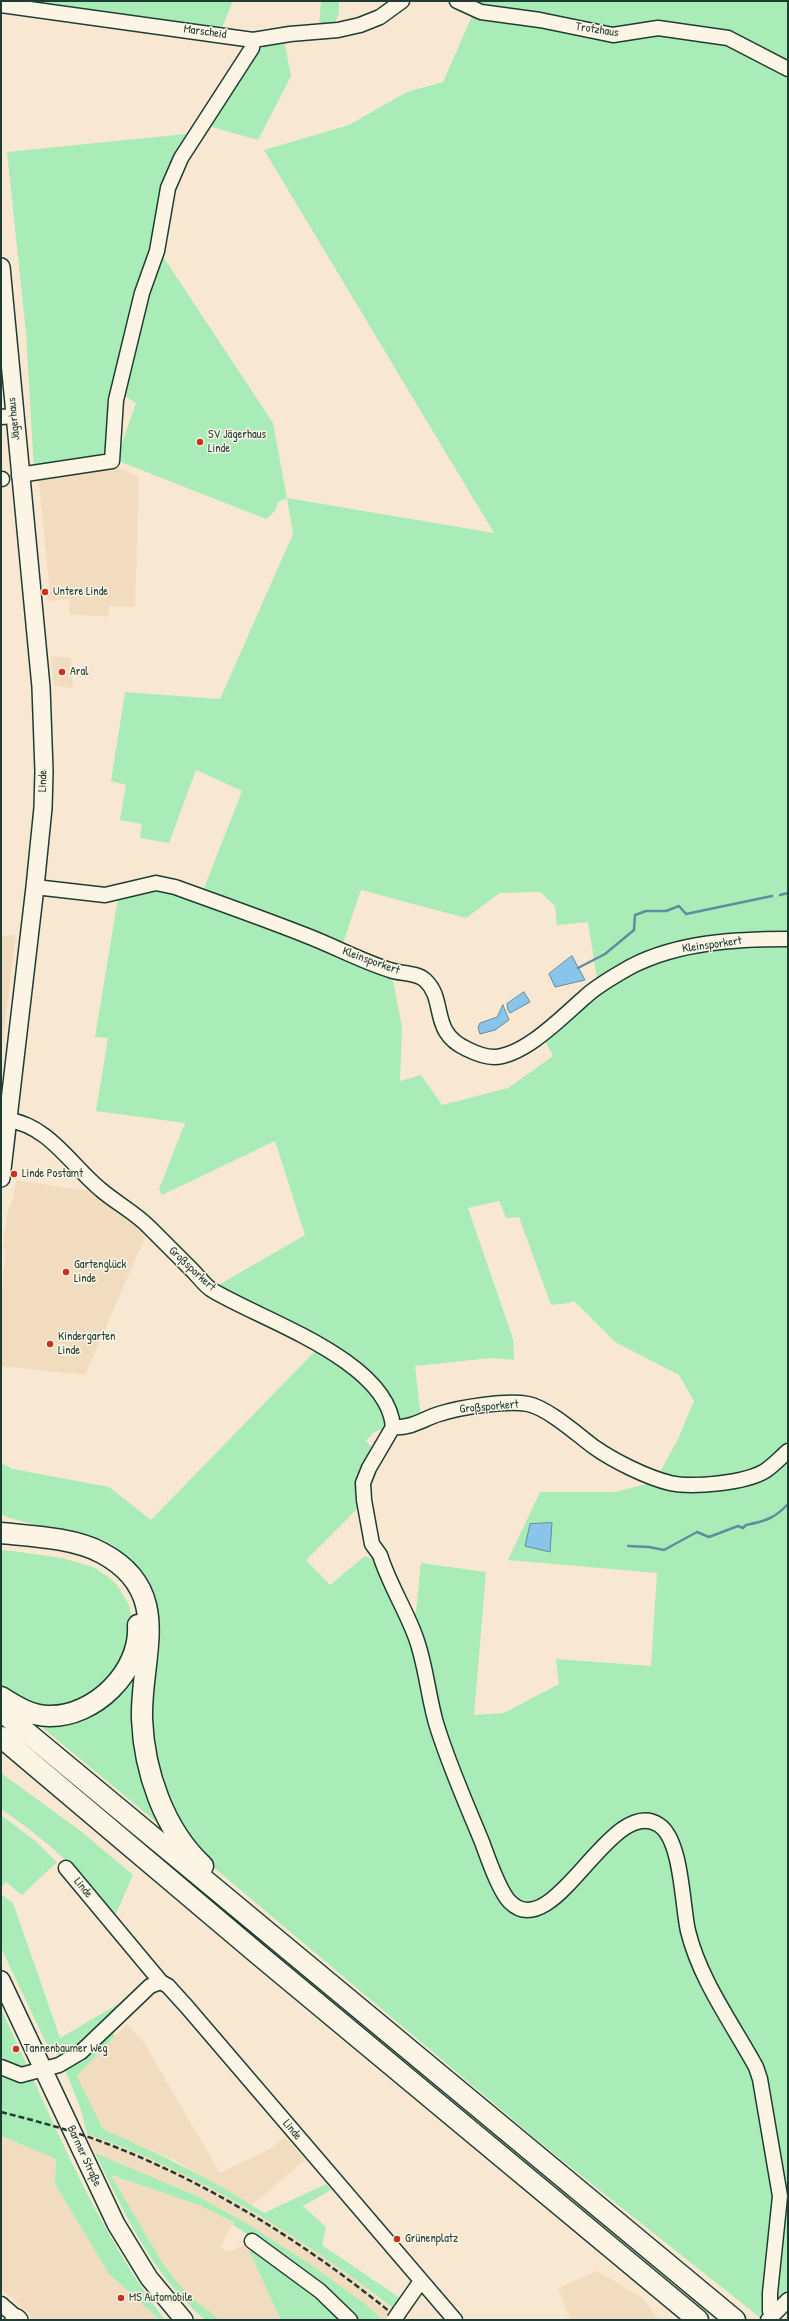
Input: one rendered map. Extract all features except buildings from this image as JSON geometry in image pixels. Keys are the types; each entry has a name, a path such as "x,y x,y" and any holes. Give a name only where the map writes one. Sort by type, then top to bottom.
{"highway":[{"path":"1,1697 30,1712 47,1716 76,1712 101,1698 120,1678 133,1655 138,1631 137,1619 130,1596 124,1586 104,1568 92,1561 3,1535"},
{"path":"3,1535 70,1543 94,1549 114,1560 134,1580 149,1618 150,1634 142,1718 147,1762 154,1784 163,1807 182,1840 246,1914"},
{"path":"1,1711 733,2319"},
{"path":"1,1737 463,2126 698,2320"}],"main road":[{"name":"Jägerhaus","path":"1,268 8,349 8,417 19,475"},
{"path":"1,372 8,349"},
{"name":"Linde","path":"1,1178 43,808 43,731 30,565 19,475"},
{"name":"Barmer Straße","path":"1,1980 42,2070 130,2248 149,2278 184,2320"}],"street":[{"name":"Marscheid","path":"1,5 253,40 290,34 338,30 360,25 380,17 402,1"},
{"name":"Trotzhaus","path":"458,1 470,8 613,35 658,28 728,38 788,69"},
{"path":"19,475 112,461 116,400 142,293 157,251 168,188 181,158 252,48 253,40"},
{"name":"Kleinsporkert","path":"35,887 105,895 156,883 175,887 306,935 391,970 418,976 425,980 433,994 442,1025 453,1041 472,1052 495,1057 519,1049 563,1018 597,987 633,966 650,959 686,947 737,941 788,939"},
{"name":"Großsporkert","path":"8,1120 24,1123 44,1134 100,1190 147,1225 211,1289 313,1341 353,1369 382,1395 390,1413 393,1427 401,1428 459,1408 500,1404 530,1404 577,1433 611,1458 641,1472 676,1484 727,1482 765,1471 788,1451"},
{"path":"393,1427 369,1468 363,1483 364,1500 372,1544 380,1555 415,1637 424,1665 436,1722 496,1877 510,1902 522,1908 531,1910 548,1903 615,1836 638,1822 653,1821 664,1829 669,1836 676,1860 688,1930 697,1962 753,2062 760,2079 780,2196 770,2293 770,2318"},
{"name":"Linde","path":"66,1868 161,1982 168,1986 187,2007 455,2320"},
{"path":"1,2067 21,2075 59,2066 81,2052 150,1986 161,1982"},
{"path":"252,2241 320,2290 350,2320"},
{"path":"397,2316 421,2281"},
{"path":"770,2318 788,2300"},
{"path":"1,2304 16,2319"}],"shaded area":[{"path":"109,465 139,476 135,607 109,606 108,617 70,614 69,599 48,601 47,593 50,594 38,474"},
{"name":"Aral","path":"51,656 71,658 73,688 54,686"},
{"path":"16,935 1,1056 1,936"},
{"name":"Gartenglück Linde","path":"16,1180 96,1192 148,1230 85,1375 1,1366 1,1295 6,1250 3,1249 7,1213 14,1197"},
{"path":"127,2024 144,2043 220,2173 273,2147 285,2137 305,2160 252,2205 174,2160 103,2130 77,2076"},
{"path":"87,2134 169,2166 246,2207 322,2255 407,2320 382,2320 368,2306 310,2264 246,2223 199,2197 95,2153"},
{"path":"1,2136 56,2159 55,2184 109,2274 160,2320 32,2320 29,2313 1,2289"},
{"path":"110,2175 199,2205 234,2222 220,2247 229,2252 248,2243 254,2247 249,2251 281,2320 220,2320 187,2294 163,2264"},
{"path":"597,2271 643,2298 659,2320 570,2320 558,2288"}],"green space":[{"path":"21,1 233,1 221,30"},
{"path":"321,1 339,1 339,13 334,25 319,26"},
{"path":"466,1 788,1 788,2292 763,2320 549,2150 212,1866 180,1818 165,1782 154,1745 152,1705 159,1650 159,1616 153,1597 142,1577 126,1556 103,1540 92,1536 19,1521 1,1514 1,1463 13,1469 109,1487 151,1520 322,1344 215,1287 305,1235 275,1141 162,1195 159,1189 185,1123 96,1111 108,1038 95,1037 118,898 146,890 203,891 242,791 196,770 169,843 140,838 142,824 120,820 126,785 111,781 125,692 220,699 293,534 287,498 494,533 264,150 349,125 407,92 443,82 476,7","holes":["361,890 466,918 500,893 540,892 555,906 557,925 588,922 598,985 540,1032 553,1056 508,1088 442,1105 421,1075 400,1081 402,1027 392,976 339,955","499,1201 506,1218 519,1217 551,1305 574,1301 615,1342 679,1375 694,1401 678,1439 655,1482 615,1492 540,1492 508,1560 657,1573 651,1666 556,1659 559,1684 504,1713 474,1715 486,1572 421,1563 416,1612 403,1618 374,1560 365,1556 330,1585 306,1560 359,1507 374,1450 366,1441 374,1432 421,1418 415,1366 492,1358 514,1360 513,1339 468,1208"]},
{"path":"284,40 291,76 258,140 205,125 254,52 271,43"},
{"path":"186,134 108,461 34,470 26,333 7,152"},
{"name":"SV Jägerhaus Linde","path":"160,252 273,423 287,498 278,502 275,511 266,519 116,460 136,403 120,393"},
{"path":"1,1537 51,1542 76,1547 87,1551 99,1556 121,1571 135,1588 142,1608 144,1629 139,1698 140,1737 146,1768 151,1784 163,1812 178,1840 32,1719 52,1721 72,1720 95,1710 115,1694 129,1673 138,1650 141,1626 137,1602 125,1581 105,1563 93,1557 68,1549 1,1541"},
{"path":"5,1550 62,1558 93,1567 117,1585 129,1605 133,1627 129,1653 99,1693 52,1712 1,1693 1,1551"},
{"path":"1,1773 82,1832 133,1875 115,1916 76,1870 48,1845 1,1809"},
{"path":"1,1815 34,1840 57,1862 22,1895 6,1882 1,1887"},
{"path":"1,1894 13,1903 60,2038 118,2004 112,2033 115,2036 77,2076 103,2129 205,2178 264,2213 326,2184 331,2190 303,2206 326,2227 322,2245 400,2298 393,2308 285,2231 247,2208 169,2167 87,2134 81,2110 58,2055 47,2045 1,1948"},
{"path":"1,2009 56,2129 95,2209 116,2247 165,2320 160,2320 109,2274 55,2184 56,2159 1,2136"},
{"path":"95,2153 199,2197 246,2223 310,2264 368,2306 382,2320 355,2320 258,2241 233,2225 234,2222 199,2205 111,2175 163,2264 187,2294 220,2320 205,2320 170,2284 141,2242"},
{"path":"254,2247 346,2320 281,2320 249,2251"}],"water":[{"path":"572,956 585,980 555,987 549,974"},
{"path":"524,992 530,1002 510,1013 507,1004"},
{"path":"503,1005 509,1020 495,1030 480,1034 478,1027 480,1023 497,1017"},
{"path":"552,1523 550,1552 525,1546 530,1524"}],"waterway":[{"path":"780,895 788,893"},
{"path":"578,968 605,954 634,930 635,915 646,911 666,911 679,906 686,914 772,896"},
{"path":"628,1546 649,1547 664,1550 697,1532 709,1537 738,1526 743,1528 746,1525 765,1520 779,1513 788,1504"}],"railway":[{"path":"1,2112 92,2138 145,2159 184,2178 260,2220 296,2243 332,2267 400,2320"}],"place":[{"name":"SV Jägerhaus Linde","path":"200,442"},
{"name":"Untere Linde","path":"45,592"},
{"name":"Aral","path":"62,672"},
{"name":"Linde Postamt","path":"14,1174"},
{"name":"Gartenglück Linde","path":"66,1272"},
{"name":"Kindergarten Linde","path":"50,1344"},
{"name":"Tannenbaumer Weg","path":"16,2049"},
{"name":"Grünenplatz","path":"397,2239"},
{"name":"MS Automobile","path":"121,2298"}]}
